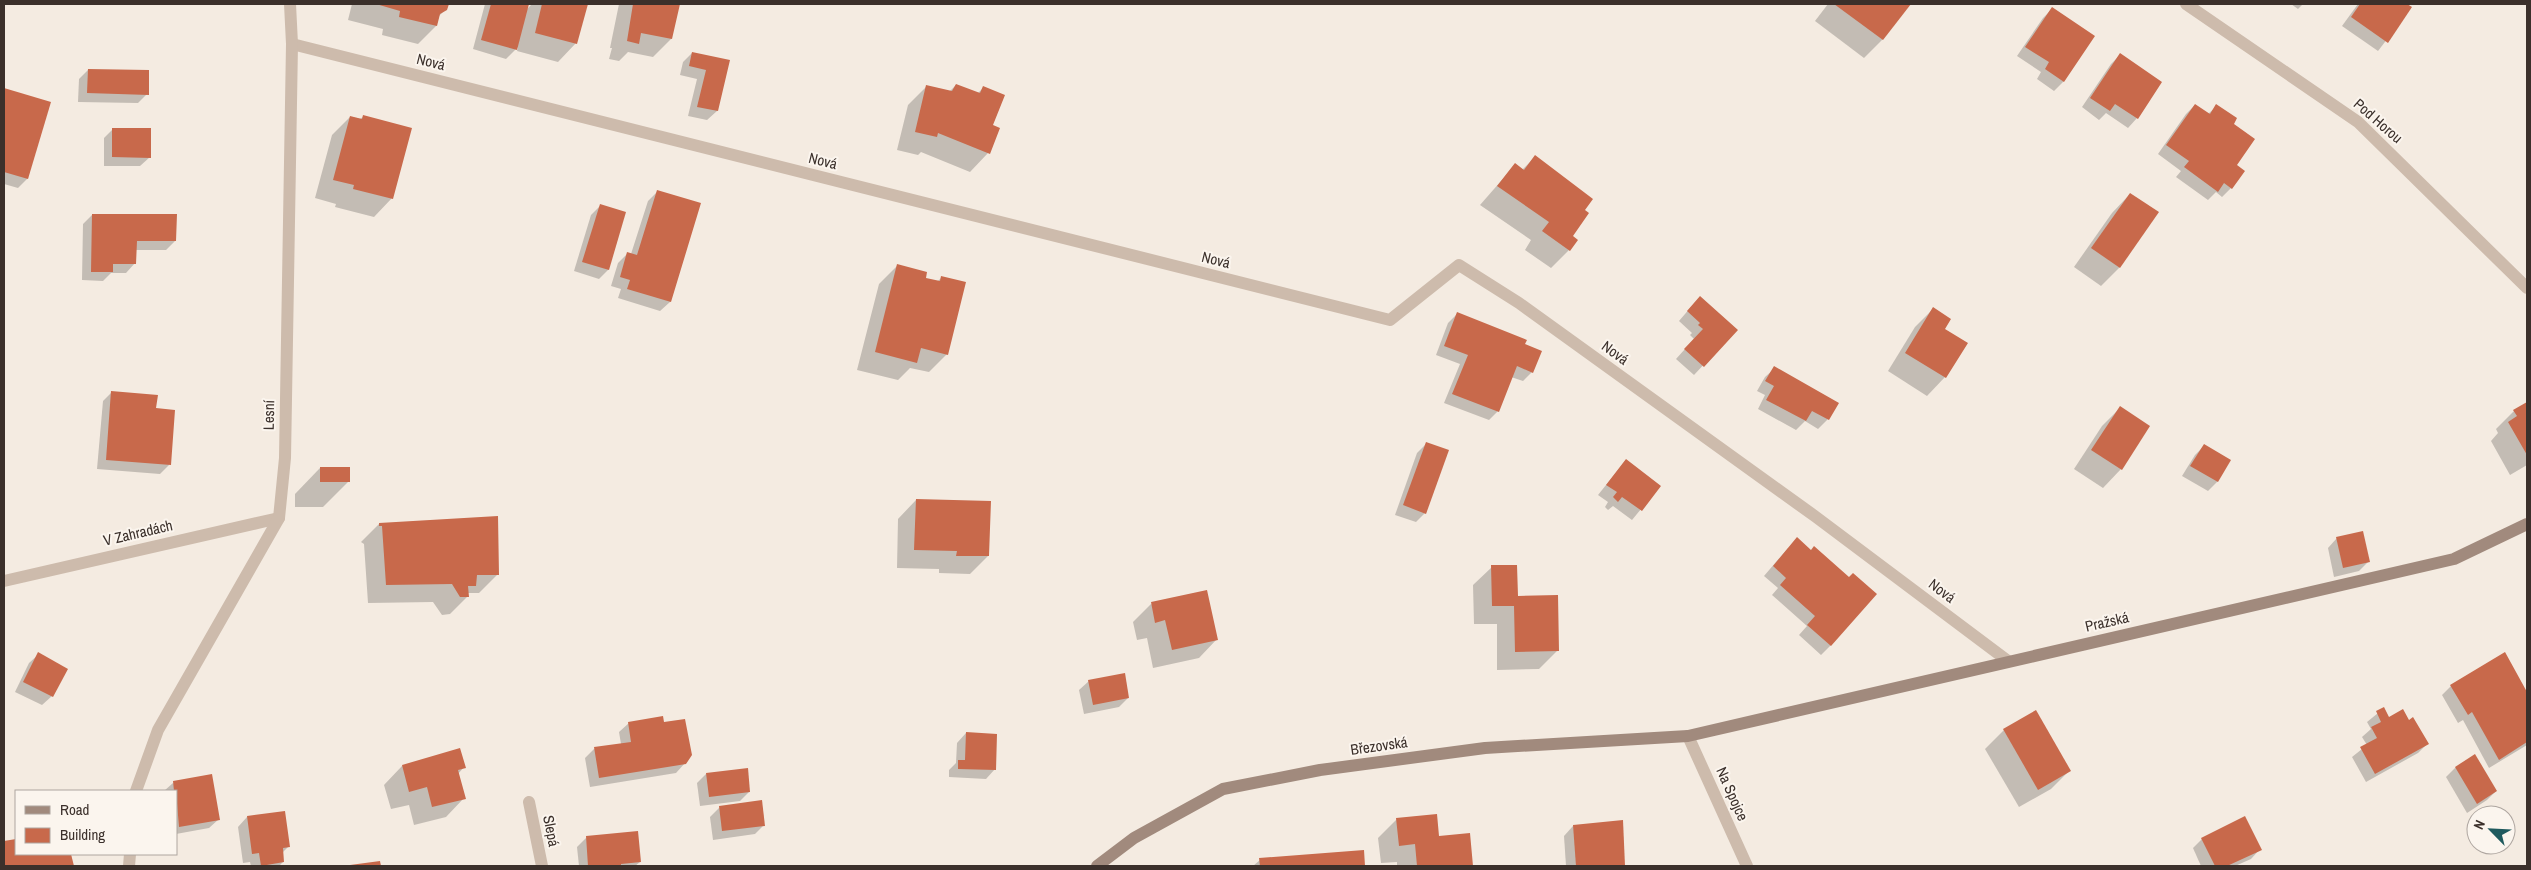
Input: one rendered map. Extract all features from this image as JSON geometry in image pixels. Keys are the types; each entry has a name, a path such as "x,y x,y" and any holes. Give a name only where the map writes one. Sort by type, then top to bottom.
{"street":[{"name":"Lesní","path":"136,790 158,730 279,518 285,458 292,44 290,4"},
{"name":"Pod Horou","path":"2186,4 2358,122 2527,288"},
{"name":"Nová","path":"292,44 1390,320 1459,264 1535,315 1816,518 2008,661"},
{"name":"V Zahradách","path":"4,581 279,518"},
{"name":"Pražská","path":"1688,736 2454,559 2527,524"},
{"name":"Březovská","path":"1097,866 1134,838 1223,789 1320,770 1485,748 1688,736"},
{"name":"Na Spojce","path":"1688,736 1746,866"},
{"name":"Slepá","path":"529,802 542,866"}],"building":[{"path":"376,4 449,4 447,10 440,14 437,26 399,17 400,11"},
{"path":"491,4 529,4 517,50 481,40"},
{"path":"542,4 588,4 577,44 535,33"},
{"path":"633,4 680,4 672,39 641,33 639,44 627,41"},
{"path":"1834,4 1911,4 1883,40"},
{"path":"2360,4 2407,4 2412,7 2388,43 2351,17"},
{"path":"2052,7 2095,36 2064,82 2045,69 2049,62 2025,47"},
{"path":"692,52 730,60 718,111 697,107 706,70 689,66"},
{"path":"2120,53 2162,82 2138,119 2115,104 2110,111 2090,98"},
{"path":"88,69 149,70 149,95 87,93"},
{"path":"956,84 980,93 983,86 1005,95 993,125 1000,128 990,154 938,133 937,137 915,132 926,85 952,91"},
{"path":"4,88 51,102 28,179 4,172"},
{"path":"2195,104 2210,114 2216,104 2237,118 2234,124 2255,139 2237,165 2245,171 2232,189 2224,183 2218,192 2184,167 2189,161 2166,145"},
{"path":"363,115 412,128 393,199 353,189 354,185 333,180 350,116 362,119"},
{"path":"112,128 151,128 151,158 112,157"},
{"path":"1535,155 1593,199 1585,210 1589,213 1573,236 1578,240 1570,251 1542,231 1549,222 1497,186 1515,163 1524,170"},
{"path":"657,190 701,203 671,302 627,289 630,280 620,277 627,252 637,255"},
{"path":"2130,193 2159,212 2120,268 2091,248"},
{"path":"600,204 626,212 609,270 582,262"},
{"path":"92,214 177,214 176,241 137,241 136,264 113,264 113,272 91,272"},
{"path":"897,264 927,272 926,278 940,281 941,276 966,282 948,355 921,348 917,363 875,352"},
{"path":"1700,296 1738,330 1704,367 1684,349 1703,329 1698,325 1700,323 1687,311"},
{"path":"1933,307 1951,319 1945,329 1968,343 1946,378 1905,353"},
{"path":"1457,312 1527,340 1525,344 1542,351 1533,373 1517,366 1499,412 1452,394 1468,355 1444,346"},
{"path":"1774,366 1839,403 1829,420 1812,411 1806,421 1766,400 1774,386 1765,381"},
{"path":"111,391 158,395 156,408 175,410 171,465 106,460"},
{"path":"2527,402 2527,455 2508,422 2517,416 2513,410"},
{"path":"2120,406 2150,426 2122,470 2091,450"},
{"path":"1426,442 1449,450 1426,514 1403,505"},
{"path":"2204,444 2231,460 2218,482 2190,466"},
{"path":"1626,459 1661,486 1642,511 1622,497 1618,502 1613,497 1617,492 1606,485"},
{"path":"320,467 350,467 350,482 320,482"},
{"path":"916,499 991,501 989,556 956,556 957,551 914,550"},
{"path":"498,516 499,575 477,575 476,586 468,586 469,597 460,597 452,584 386,585 382,526 379,526 379,523"},
{"path":"2363,531 2370,562 2343,568 2336,537"},
{"path":"1797,537 1811,550 1814,546 1849,577 1853,573 1877,594 1831,646 1807,625 1815,616 1780,585 1786,578 1773,566"},
{"path":"1491,565 1517,565 1518,596 1558,595 1559,651 1515,652 1514,606 1492,606"},
{"path":"1207,590 1218,640 1172,650 1165,620 1155,623 1151,602"},
{"path":"38,652 68,669 53,697 23,682"},
{"path":"2505,652 2527,692 2527,742 2499,760 2472,712 2468,715 2450,685"},
{"path":"1125,673 1129,698 1093,705 1088,680"},
{"path":"2384,707 2389,717 2403,709 2409,720 2413,717 2429,744 2375,774 2360,747 2377,738 2371,727 2381,722 2376,711"},
{"path":"2036,710 2071,771 2038,790 2003,729"},
{"path":"663,716 664,722 685,719 692,755 686,764 599,778 594,747 631,742 628,722"},
{"path":"966,732 997,734 996,770 958,769 958,760 965,760"},
{"path":"460,748 466,768 458,770 466,799 432,807 427,787 409,792 402,765"},
{"path":"2475,754 2497,791 2477,804 2455,767"},
{"path":"748,768 750,792 709,797 706,773"},
{"path":"212,774 220,820 179,827 178,790 174,790 173,781"},
{"path":"762,800 765,826 722,831 719,806"},
{"path":"285,811 290,847 283,848 284,862 261,866 259,853 252,854 247,816"},
{"path":"1437,814 1439,836 1470,833 1473,866 1417,866 1415,844 1399,846 1396,818"},
{"path":"2245,816 2262,850 2227,866 2215,866 2201,838"},
{"path":"1623,820 1625,866 1576,866 1573,825"},
{"path":"638,831 641,862 621,864 621,866 588,866 586,836"},
{"path":"15,839 15,855 71,855 74,866 4,866 4,841"},
{"path":"1364,850 1365,866 1260,866 1259,858"},
{"path":"380,861 381,866 350,866 350,865"}]}
